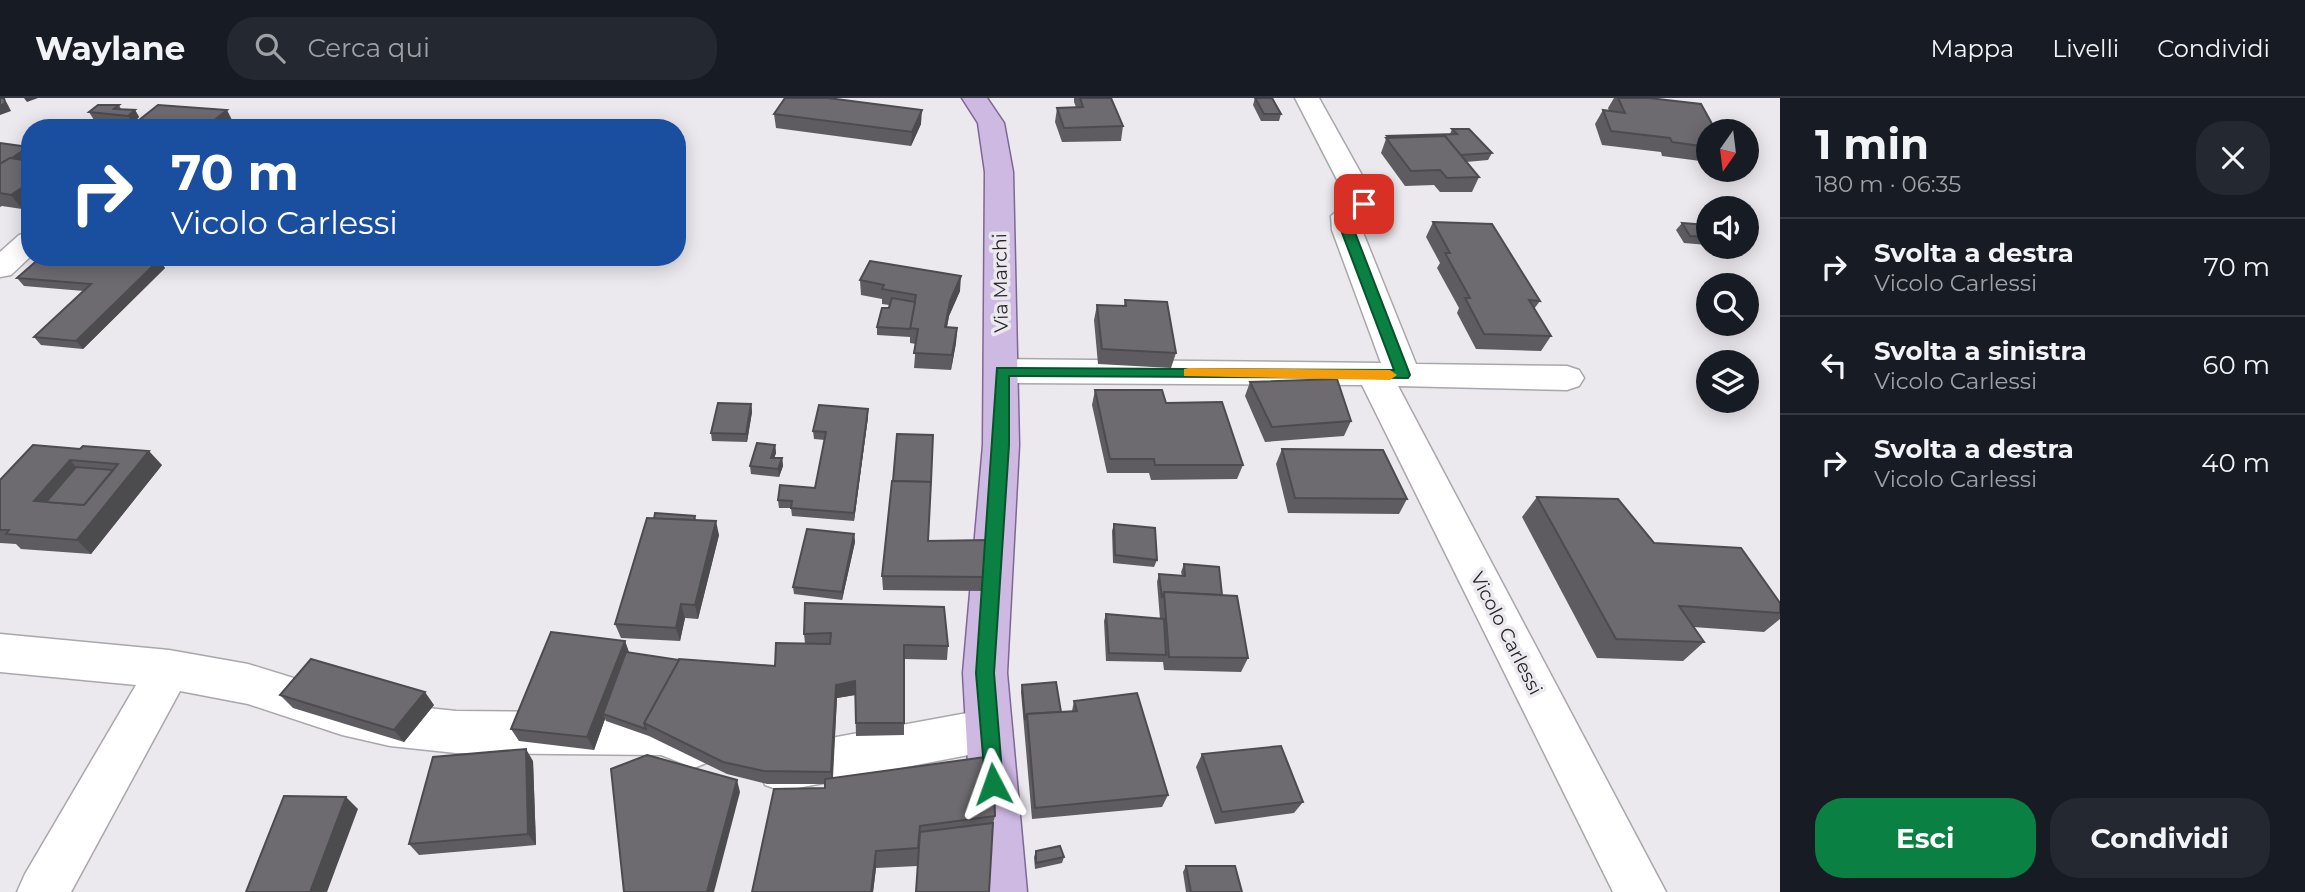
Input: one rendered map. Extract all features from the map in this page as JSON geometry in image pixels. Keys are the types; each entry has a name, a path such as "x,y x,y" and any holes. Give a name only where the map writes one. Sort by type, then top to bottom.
{"main road":[{"name":"Via Marchi","path":"974,98 991,123 999,172 1001,445 985,673 1001,892"}],"street":[{"name":"Vicolo Carlessi","path":"1307,98 1364,204 1345,216 1389,375 1640,892"},
{"path":"0,226 21,230"},
{"path":"0,268 21,249"},
{"path":"1002,371 1567,378"},
{"path":"0,653 169,669 248,684 342,714 390,725 456,732 661,734 736,760 788,771 989,730"},
{"path":"43,892 169,669"}],"building":[{"path":"785,98 828,98 922,110 912,132 774,114"},
{"path":"1080,98 1111,98 1123,126 1064,128 1057,108 1083,107"},
{"path":"1255,98 1272,98 1281,114 1264,114"},
{"path":"1618,98 1649,98 1701,104 1709,119 1696,119 1696,145 1672,142 1670,138 1611,131 1603,110 1625,113"},
{"path":"98,105 119,105 114,109 135,110 128,116 89,112"},
{"path":"158,105 227,110 216,119 140,119"},
{"path":"1452,129 1469,129 1492,153 1460,155 1445,136 1387,136 1457,134"},
{"path":"1445,136 1479,177 1447,178 1440,170 1411,171 1386,138"},
{"path":"0,143 21,146 21,152 0,164"},
{"path":"10,158 21,160 21,188 11,195 0,193 0,164"},
{"path":"1433,222 1492,224 1540,301 1529,300 1551,336 1484,334 1465,298 1470,298 1445,253 1450,253"},
{"path":"1682,223 1696,224 1696,236 1690,236"},
{"path":"870,261 961,276 950,301 945,327 957,328 952,355 914,353 918,329 910,328 916,295 882,289 884,285 860,280"},
{"path":"31,266 153,266 76,341 34,337 91,284 17,278"},
{"path":"892,298 915,302 910,329 877,327 882,308 889,308"},
{"path":"1125,300 1167,302 1176,353 1102,349 1097,305 1126,306"},
{"path":"1337,379 1351,421 1272,427 1250,382"},
{"path":"1095,390 1162,390 1166,403 1222,402 1243,465 1155,465 1154,459 1110,459"},
{"path":"718,403 751,404 746,434 711,433"},
{"path":"819,405 868,409 854,513 791,508 792,501 778,500 780,485 815,488 826,432 813,431"},
{"path":"897,434 933,435 931,482 893,481"},
{"path":"757,443 775,445 771,458 782,458 778,469 750,466"},
{"path":"33,445 149,451 77,540 6,534 9,530 0,530 0,480","holes":["70,460 118,464 84,505 34,501"]},
{"path":"1282,449 1383,450 1407,499 1295,498"},
{"path":"76,467 113,470 84,505 46,502"},
{"path":"892,481 931,482 928,541 988,540 983,577 882,576"},
{"path":"1537,497 1618,499 1654,543 1741,548 1780,603 1780,613 1679,606 1704,642 1616,639"},
{"path":"655,513 695,516 694,520 654,519"},
{"path":"647,518 716,521 695,605 681,604 676,628 615,624"},
{"path":"1114,524 1155,528 1157,560 1115,555"},
{"path":"807,529 854,534 842,592 793,587"},
{"path":"1184,564 1219,567 1222,595 1164,592 1162,598 1159,574 1185,576"},
{"path":"1164,592 1237,596 1248,658 1169,657"},
{"path":"805,603 944,607 948,646 904,645 904,723 856,723 855,681 836,685 831,772 764,771 723,762 644,723 679,659 775,666 776,643 830,644 831,633 804,634"},
{"path":"1106,614 1164,619 1166,655 1109,653"},
{"path":"551,632 625,641 587,737 511,729"},
{"path":"626,652 679,660 644,723 646,729 603,714"},
{"path":"311,659 425,692 394,730 280,695"},
{"path":"1056,682 1061,712 1027,714 1025,720 1022,685"},
{"path":"1137,693 1168,795 1035,808 1027,714 1077,711 1074,701"},
{"path":"1281,746 1303,802 1222,812 1202,754"},
{"path":"526,749 528,834 409,844 433,757"},
{"path":"647,755 737,780 707,892 624,892 611,769"},
{"path":"993,756 995,816 920,826 918,848 876,851 871,892 752,892 774,789 825,788 825,779"},
{"path":"284,796 346,797 310,892 246,892"},
{"path":"993,823 989,892 916,892 920,832"},
{"path":"1060,846 1064,857 1036,863 1036,851"},
{"path":"1186,866 1235,866 1242,892 1191,892"}],"slow traffic":[{"path":"1189,373 1390,375"}],"route":[{"path":"993,784 985,673 1001,445 1002,371 1403,375 1348,230 1345,216 1364,204"}]}
